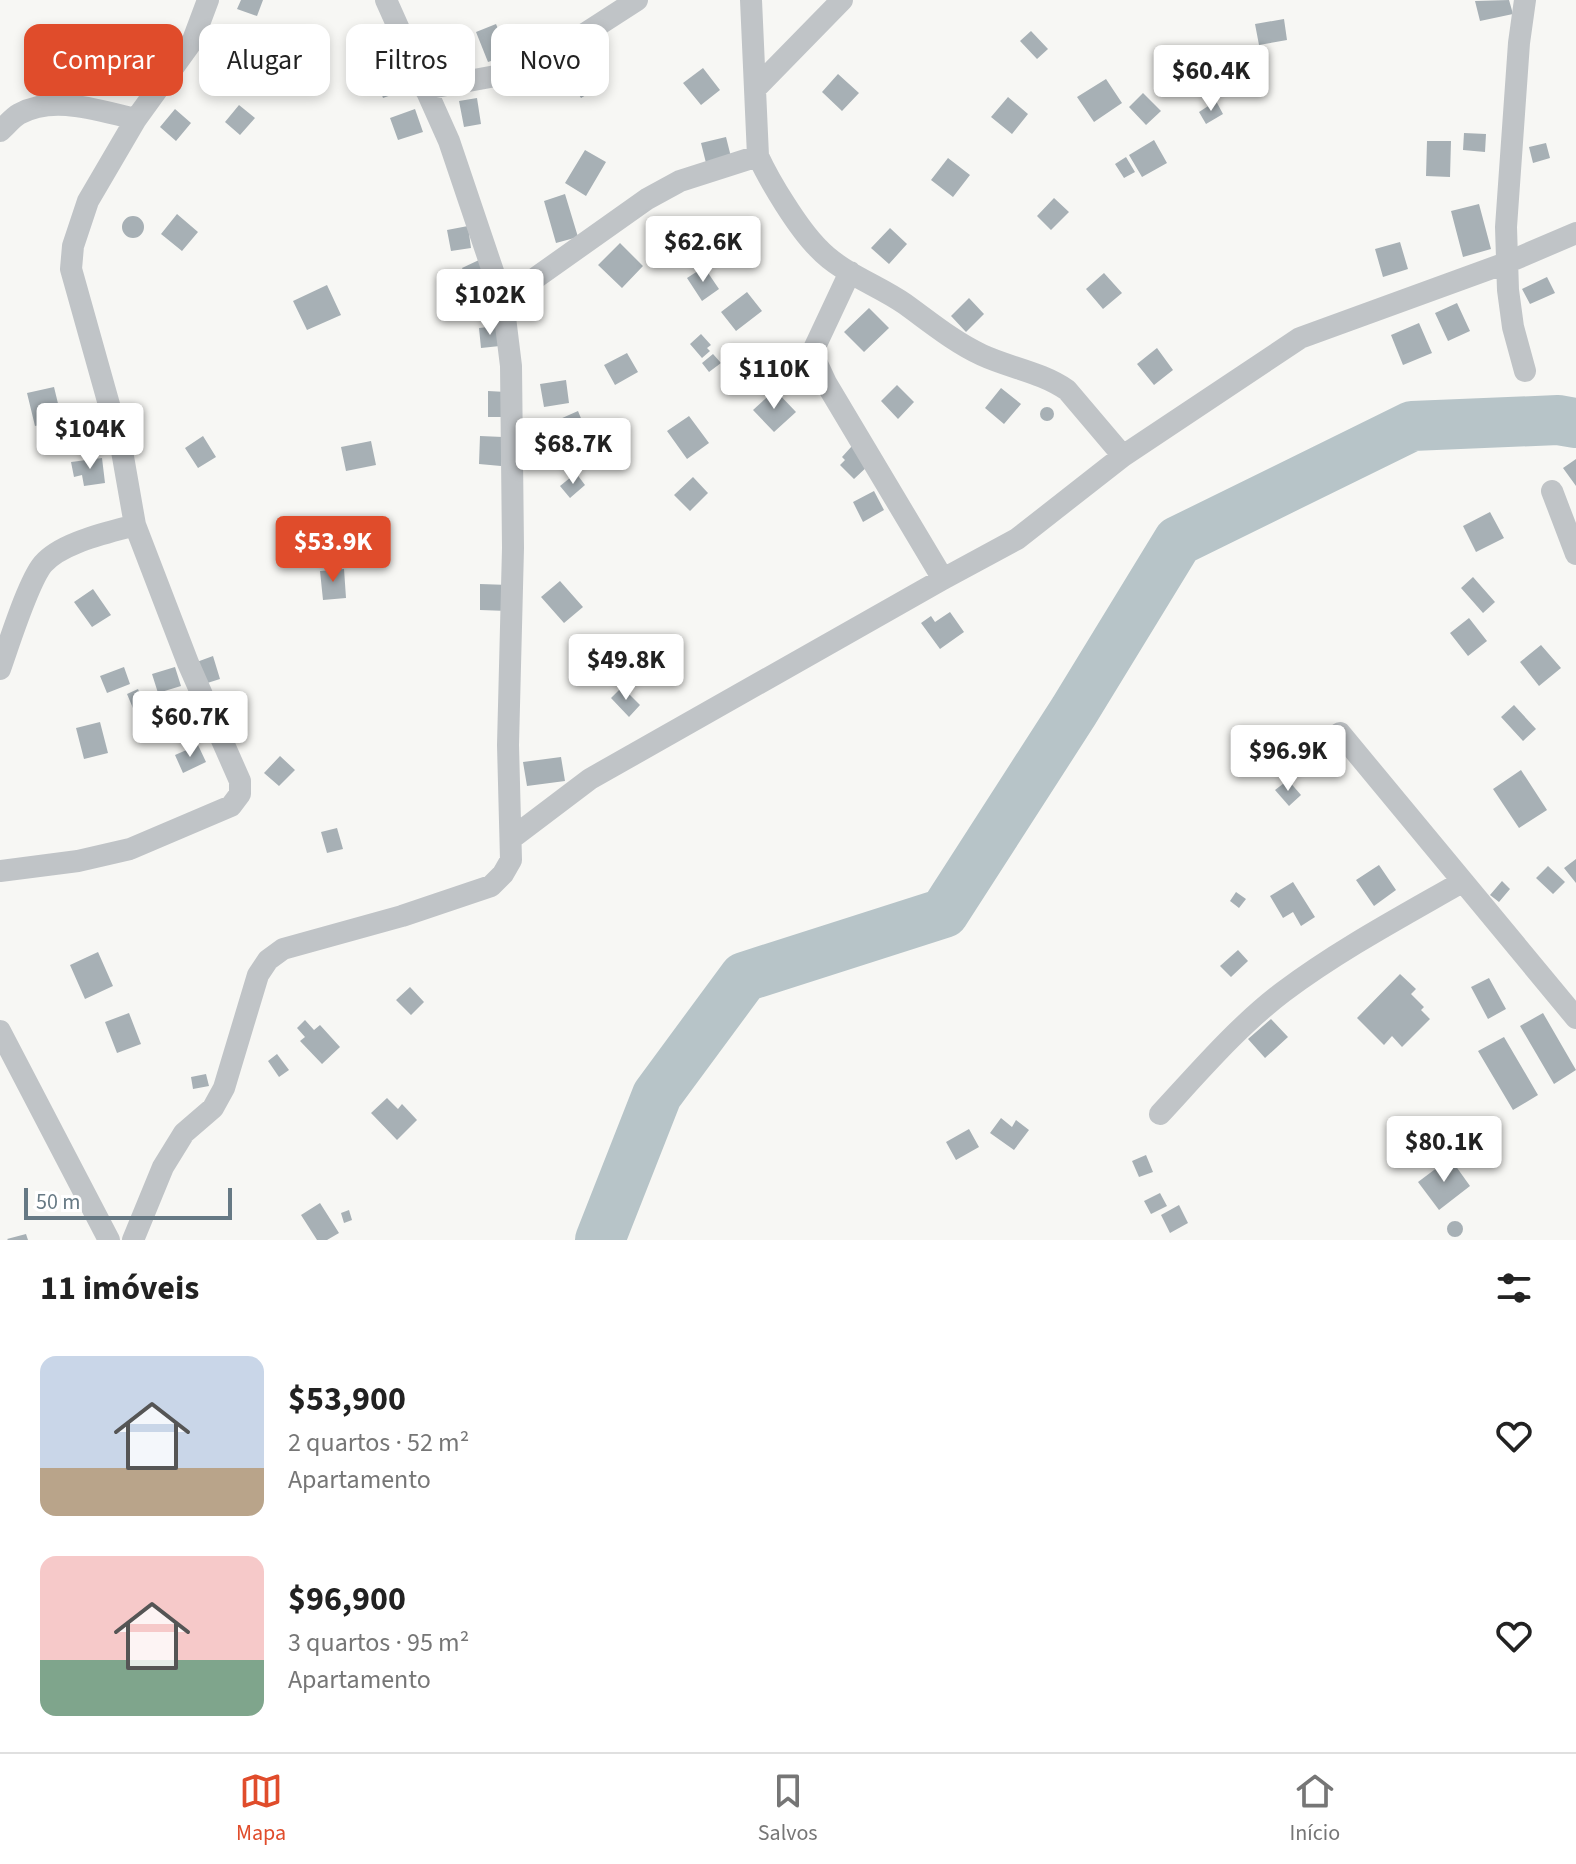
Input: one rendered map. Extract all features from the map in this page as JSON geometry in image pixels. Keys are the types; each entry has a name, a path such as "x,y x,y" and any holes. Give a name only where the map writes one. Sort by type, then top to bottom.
{"street":[{"path":"0,871 78,861 130,849 231,806 240,794 240,781 188,663 135,525 122,451 71,269 73,246 88,201 136,119 193,40 208,0"},
{"path":"386,0 397,24"},
{"path":"475,80 501,75 558,51 637,0"},
{"path":"751,0 758,156 768,177 818,249 982,355 1056,382 1067,390 1123,456"},
{"path":"755,89 842,0"},
{"path":"1525,0 1510,164 1506,263 1513,327 1525,371"},
{"path":"133,1240 163,1167 184,1133 213,1108 224,1088 249,1000 258,975 268,960 283,949 402,916 491,886 511,860 508,745 513,548 511,366 503,301 449,141 428,96"},
{"path":"0,131 19,114 45,104 67,105 136,119"},
{"path":"503,301 647,199 680,181 758,156"},
{"path":"512,838 590,779 1017,539 1123,456 1300,338 1506,263 1576,233"},
{"path":"850,272 812,353 826,383 943,579"},
{"path":"1552,491 1576,554"},
{"path":"0,669 42,565 54,555 84,540 135,525"},
{"path":"1340,733 1576,1018"},
{"path":"1160,1114 1233,1037 1280,994 1324,962 1462,882"},
{"path":"0,1031 109,1240"}],"building":[{"path":"241,0 263,0 257,16 237,9"},
{"path":"1509,0 1513,14 1480,21 1475,1"},
{"path":"1284,19 1287,40 1259,45 1255,24"},
{"path":"491,26 491,61 488,62 476,32"},
{"path":"1031,31 1048,49 1037,59 1020,41"},
{"path":"1201,45 1214,67 1191,81 1178,59"},
{"path":"703,68 720,90 701,105 683,83"},
{"path":"838,74 859,93 842,111 822,92"},
{"path":"1106,79 1122,103 1094,122 1077,97"},
{"path":"1143,93 1161,111 1146,125 1129,107"},
{"path":"1008,97 1028,114 1012,134 991,117"},
{"path":"477,98 481,124 464,127 459,101"},
{"path":"1216,101 1223,114 1206,124 1199,112"},
{"path":"239,105 255,118 240,135 225,122"},
{"path":"175,109 191,123 176,141 160,127"},
{"path":"415,109 423,132 398,140 390,118"},
{"path":"1464,133 1486,134 1485,152 1463,150"},
{"path":"726,137 731,157 706,163 701,143"},
{"path":"1154,140 1167,163 1142,177 1129,155"},
{"path":"1427,141 1451,141 1450,177 1426,176"},
{"path":"1546,143 1550,158 1533,163 1529,147"},
{"path":"585,150 606,162 586,196 565,183"},
{"path":"1126,157 1135,172 1124,178 1115,164"},
{"path":"948,158 970,175 953,197 931,180"},
{"path":"565,194 578,237 556,243 544,201"},
{"path":"1054,198 1069,212 1051,230 1037,216"},
{"path":"1479,204 1491,249 1463,257 1451,211"},
{"path":"177,214 198,232 182,251 161,234"},
{"path":"133,216 141,219 144,227 141,235 133,238 125,235 122,227 125,219"},
{"path":"468,226 471,248 451,251 447,230"},
{"path":"890,228 907,244 889,264 871,248"},
{"path":"1400,242 1408,269 1383,277 1375,249"},
{"path":"620,243 643,266 622,288 598,265"},
{"path":"479,260 491,285 474,293 462,268"},
{"path":"704,267 719,289 702,301 687,278"},
{"path":"1104,273 1122,293 1103,309 1086,289"},
{"path":"1547,277 1555,293 1530,304 1522,289"},
{"path":"327,285 341,315 307,330 293,301"},
{"path":"747,292 762,311 736,331 721,312"},
{"path":"969,298 984,314 966,332 951,316"},
{"path":"1457,303 1470,331 1448,341 1435,313"},
{"path":"463,304 466,320 455,321 453,305"},
{"path":"869,308 889,328 864,352 844,332"},
{"path":"1419,323 1432,353 1403,365 1391,335"},
{"path":"498,326 500,346 481,348 479,328"},
{"path":"701,334 711,345 707,348 710,351 702,358 690,344"},
{"path":"1157,348 1173,370 1154,385 1137,364"},
{"path":"627,353 638,372 615,385 604,365"},
{"path":"713,354 721,363 709,372 702,363"},
{"path":"566,380 569,403 544,407 540,384"},
{"path":"897,385 914,402 898,419 881,401"},
{"path":"54,387 62,420 35,426 27,393"},
{"path":"1001,388 1021,404 1004,424 985,408"},
{"path":"775,390 796,412 774,432 753,410"},
{"path":"488,391 506,392 506,417 488,417"},
{"path":"1047,407 1054,414 1047,421 1040,414"},
{"path":"578,411 590,440 571,448 560,419"},
{"path":"689,416 709,443 687,459 667,431"},
{"path":"203,436 216,457 198,468 185,448"},
{"path":"480,436 503,437 501,466 479,464"},
{"path":"371,441 376,465 346,471 341,447"},
{"path":"852,446 870,464 854,479 840,465 845,460 842,457"},
{"path":"102,458 105,483 84,486 82,475 74,477 71,462"},
{"path":"1576,459 1576,486 1563,468"},
{"path":"576,473 585,485 570,498 560,486"},
{"path":"693,477 708,493 690,511 674,495"},
{"path":"874,491 884,510 863,522 853,502"},
{"path":"1490,512 1504,538 1476,552 1463,526"},
{"path":"342,520 342,552 319,552 318,521"},
{"path":"344,569 346,598 323,600 320,571"},
{"path":"1473,577 1495,602 1483,613 1461,588"},
{"path":"560,581 583,607 564,623 541,597"},
{"path":"480,584 509,585 508,611 480,610"},
{"path":"93,589 111,615 92,627 74,602"},
{"path":"950,612 964,632 940,649 921,623 931,616 935,622"},
{"path":"1469,618 1487,641 1468,656 1450,633"},
{"path":"1541,645 1561,668 1539,686 1520,662"},
{"path":"213,656 220,679 201,685 194,663"},
{"path":"124,667 130,684 107,693 100,676"},
{"path":"175,667 181,686 158,693 152,674"},
{"path":"622,687 640,705 629,717 611,698"},
{"path":"138,689 141,697 149,693 157,711 138,720 127,694"},
{"path":"232,693 247,725 226,735 210,703"},
{"path":"1514,705 1536,729 1523,741 1501,717"},
{"path":"100,722 108,753 84,759 76,728"},
{"path":"198,745 206,762 183,773 175,755"},
{"path":"280,756 295,770 279,786 264,773"},
{"path":"561,757 565,781 527,786 523,762"},
{"path":"1521,770 1547,810 1519,828 1493,789"},
{"path":"1288,780 1301,795 1289,806 1275,790"},
{"path":"337,828 343,849 327,853 321,832"},
{"path":"1576,859 1576,883 1564,868"},
{"path":"1379,865 1396,890 1374,906 1356,880"},
{"path":"1548,866 1565,882 1553,894 1536,878"},
{"path":"1502,881 1510,889 1499,902 1490,895"},
{"path":"1293,882 1315,917 1301,926 1293,912 1283,918 1270,896"},
{"path":"1236,892 1246,899 1239,908 1230,901"},
{"path":"1238,950 1248,961 1231,977 1220,966"},
{"path":"98,952 113,986 85,999 70,965"},
{"path":"1400,974 1416,989 1411,994 1424,1007 1421,1010 1430,1019 1402,1047 1392,1036 1384,1045 1357,1018"},
{"path":"1489,978 1506,1009 1488,1019 1471,987"},
{"path":"410,987 424,1002 411,1015 396,1000"},
{"path":"129,1013 141,1044 117,1053 105,1022"},
{"path":"1543,1013 1576,1070 1554,1084 1520,1026"},
{"path":"1271,1019 1288,1037 1265,1058 1248,1039"},
{"path":"305,1020 314,1030 320,1025 340,1047 322,1064 300,1041 305,1037 297,1028"},
{"path":"1504,1037 1538,1095 1513,1110 1478,1051"},
{"path":"277,1054 289,1070 279,1077 268,1061"},
{"path":"206,1074 209,1086 193,1089 191,1077"},
{"path":"387,1098 398,1109 402,1104 417,1120 397,1140 371,1113"},
{"path":"1001,1118 1012,1127 1016,1120 1029,1130 1014,1150 990,1133"},
{"path":"969,1129 979,1147 956,1160 946,1142"},
{"path":"1146,1155 1153,1172 1139,1177 1132,1161"},
{"path":"1450,1158 1470,1186 1439,1210 1418,1182"},
{"path":"1160,1193 1167,1206 1151,1214 1144,1201"},
{"path":"320,1203 339,1233 327,1240 317,1240 301,1215"},
{"path":"1179,1205 1188,1223 1170,1233 1161,1215"},
{"path":"349,1210 352,1220 344,1223 341,1213"},
{"path":"1452,1221 1458,1221 1463,1229 1461,1235 1452,1237 1447,1232 1447,1226"},
{"path":"26,1234 28,1240 7,1239"}],"waterway":[{"path":"600,1240 657,1095 744,977 944,913 1074,711 1178,541 1412,426 1558,420 1576,423"}]}
